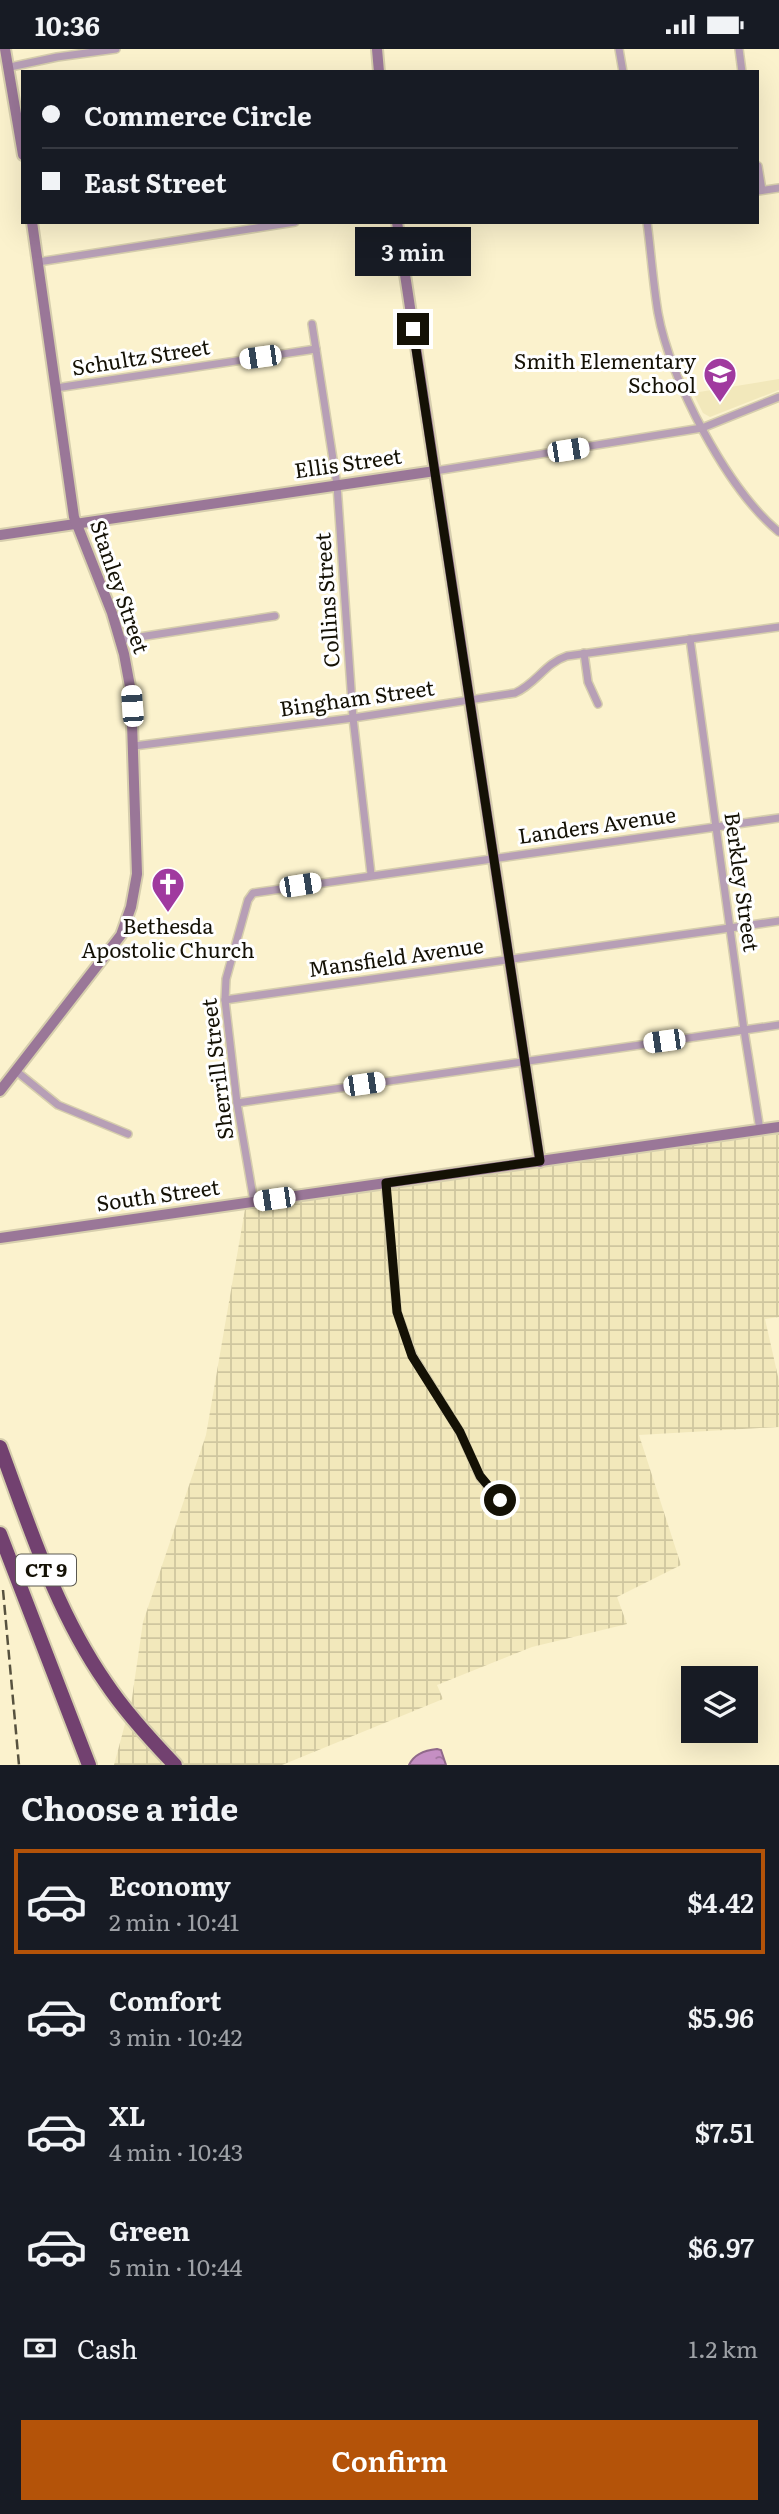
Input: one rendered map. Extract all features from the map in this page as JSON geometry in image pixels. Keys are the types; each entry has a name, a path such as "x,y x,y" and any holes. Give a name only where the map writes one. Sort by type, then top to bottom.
{"highway":[{"name":"CT 9","path":"0,1447 59,1601 107,1685 128,1713 175,1765"},
{"name":"CT 9","path":"0,1534 89,1765"}],"main road":[{"path":"5,49 21,141"},
{"path":"377,49 379,70"},
{"name":"Stanley Street","path":"0,1091 121,935 129,915 137,868 131,692 120,640 107,599 76,526 32,224"},
{"path":"397,224 540,1161"},
{"name":"Ellis Street","path":"0,535 76,526 435,471"},
{"name":"South Street","path":"0,1238 779,1127"}],"street":[{"path":"10,67 116,49"},
{"path":"620,49 623,70"},
{"path":"738,49 742,70"},
{"path":"760,190 779,188"},
{"path":"38,262 282,224"},
{"path":"647,224 659,315 675,371 702,428 731,476 768,523 779,532"},
{"name":"Collins Street","path":"312,324 337,485 354,718 371,874"},
{"name":"Schultz Street","path":"56,388 316,349"},
{"name":"Ellis Street","path":"435,471 702,428 779,397"},
{"path":"120,640 275,616"},
{"name":"Bingham Street","path":"134,746 354,718 515,693 526,688 555,660 584,653 779,627"},
{"name":"Berkley Street","path":"690,639 760,1130"},
{"path":"584,653 588,682 592,696 598,704"},
{"name":"Landers Avenue","path":"253,893 371,874 779,818"},
{"name":"Sherrill Street","path":"253,893 248,900 226,979 225,1000 237,1103 254,1202"},
{"name":"Mansfield Avenue","path":"225,1000 779,921"},
{"path":"237,1103 779,1025"},
{"path":"16,1071 58,1105 128,1134"},
{"path":"386,1183 397,1312 412,1356 460,1432 480,1476 500,1500"}],"shaded area":[{"name":"Smith Elementary School","path":"779,379 779,390 710,417 703,413 693,393"},
{"path":"779,1134 779,1317 765,1319 779,1381 779,1427 639,1435 681,1565 617,1597 627,1624 532,1647 437,1685 443,1699 282,1765 114,1765 132,1698 143,1622 206,1435 245,1209"}],"water":[{"path":"441,1750 446,1765 409,1765 421,1753"}],"railway":[{"path":"3,1590 19,1765"}],"place":[{"name":"Smith Elementary School","path":"720,404"},
{"name":"Bethesda Apostolic Church","path":"168,914"}],"route":[{"path":"413,329 540,1161 386,1183 397,1312 412,1356 460,1432 480,1476 500,1500"}]}
